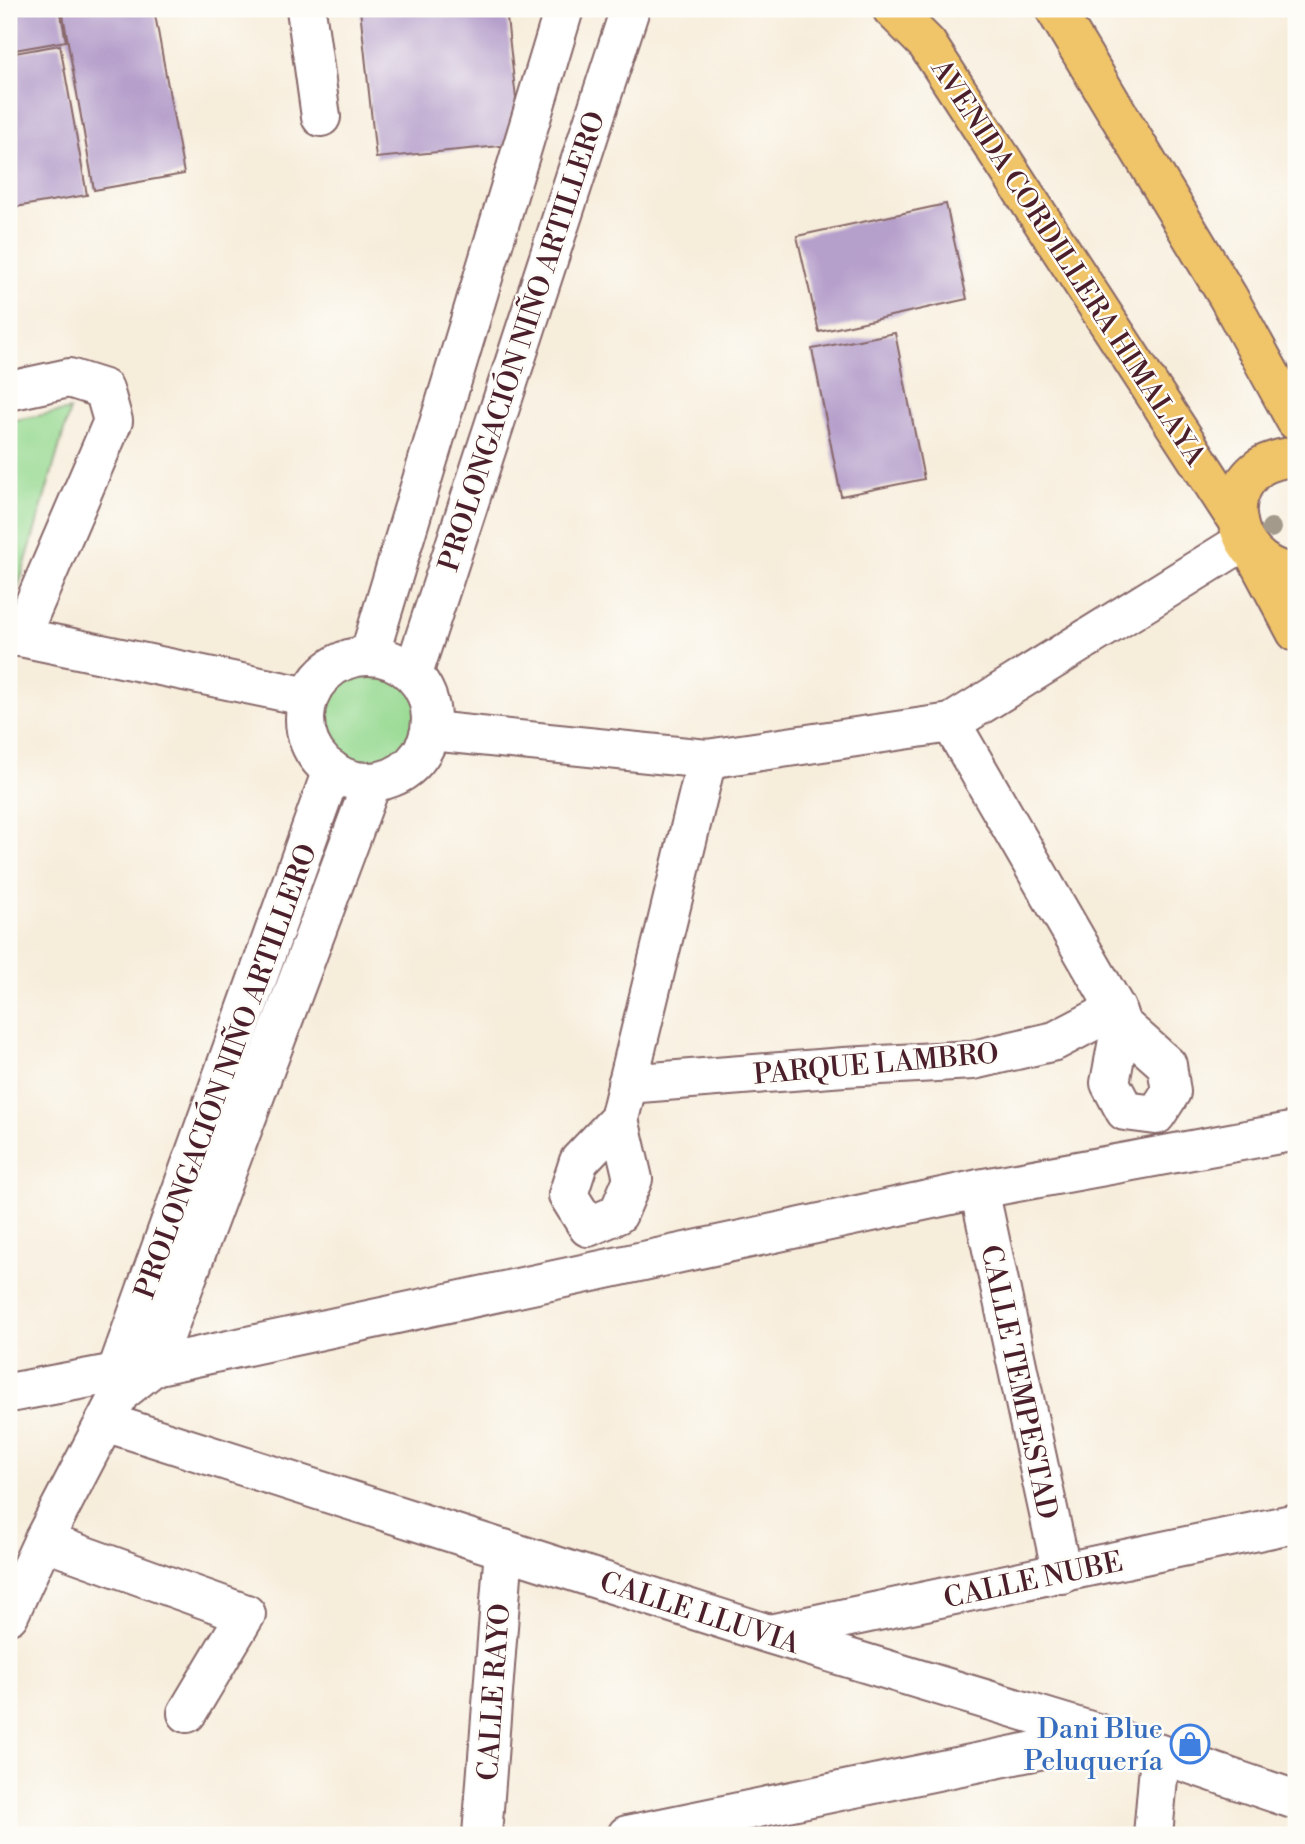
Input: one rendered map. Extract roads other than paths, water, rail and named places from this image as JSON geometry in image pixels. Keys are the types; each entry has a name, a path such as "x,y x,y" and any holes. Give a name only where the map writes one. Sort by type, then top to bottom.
{"main road":[{"name":"AVENIDA CORDILLERA HIMALAYA","path":"892,9 927,44 1246,540 1296,632"},
{"path":"1055,9 1228,297 1296,421"},
{"path":"1296,456 1278,459 1260,468 1246,483 1238,502 1246,540 1274,569 1296,573"}],"street":[{"path":"306,9 321,117"},
{"name":"PROLONGACIÓN NIÑO ARTILLERO","path":"369,656 564,9"},
{"name":"PROLONGACIÓN NIÑO ARTILLERO","path":"413,674 630,9"},
{"path":"9,391 69,378 104,388 113,421 14,637 309,697"},
{"path":"430,731 707,759 951,723 1246,540"},
{"path":"369,656 400,664 413,674 425,691 431,710 430,731 423,751 410,767 392,778 372,782 351,779 332,771 317,756 308,738 305,717 309,697 323,675 332,666 356,657 369,656"},
{"name":"PARQUE LAMBRO","path":"707,759 623,1102 844,1067 973,1060 1055,1041 1118,1016 951,723"},
{"name":"PROLONGACIÓN NIÑO ARTILLERO","path":"124,1388 332,771"},
{"name":"PROLONGACIÓN NIÑO ARTILLERO","path":"124,1388 372,782"},
{"path":"9,1393 124,1388 979,1189 1296,1131"},
{"name":"CALLE TEMPESTAD","path":"979,1189 1062,1574"},
{"path":"9,1615 43,1541 124,1388"},
{"name":"CALLE LLUVIA","path":"124,1388 503,1549 769,1634 1107,1736 1296,1800"},
{"name":"CALLE NUBE","path":"769,1634 1296,1523"},
{"path":"43,1541 246,1614 187,1713"},
{"name":"CALLE RAYO","path":"482,1835 503,1549"},
{"path":"627,1835 1107,1736"},
{"path":"1153,1835 1160,1755"}],"place":[{"name":"Dani Blue Peluquería","path":"1190,1744"}]}
